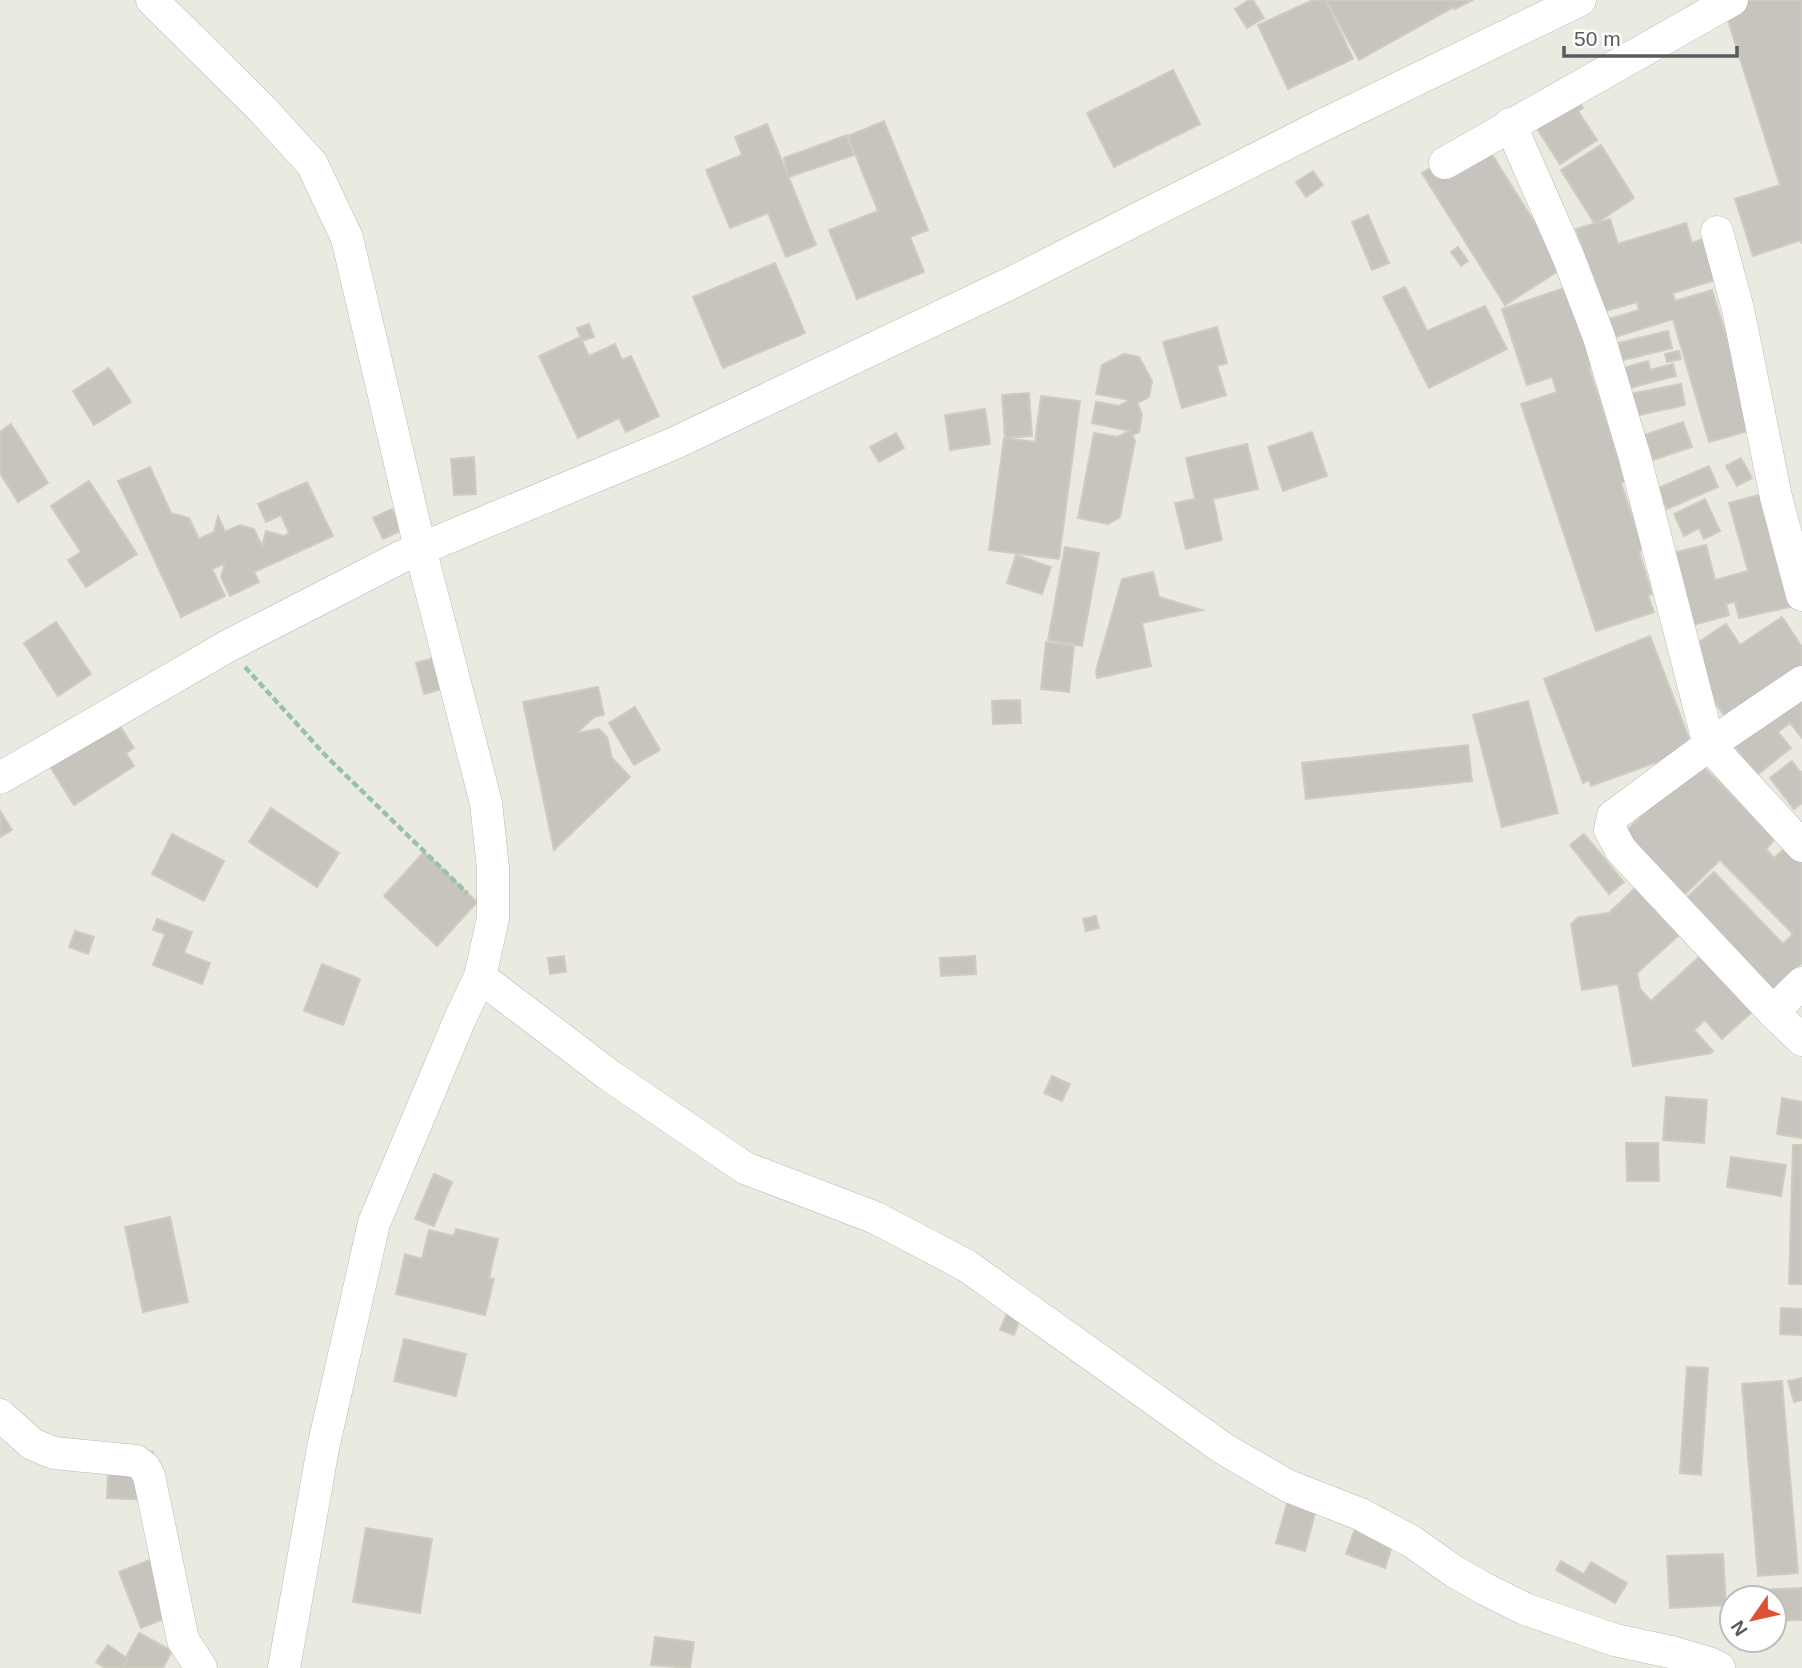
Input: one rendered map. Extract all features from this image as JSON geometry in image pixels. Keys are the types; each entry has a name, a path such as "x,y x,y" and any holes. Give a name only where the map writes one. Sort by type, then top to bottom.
{"street":[{"path":"152,0 262,109 312,164 347,238 420,548 486,803 493,868 493,918 480,976 374,1223 323,1448 284,1668"},
{"path":"0,778 228,646 420,548 675,443 1011,283 1325,124 1580,0"},
{"path":"1444,163 1732,0"},
{"path":"1510,124 1599,337 1635,458 1709,745 1802,846"},
{"path":"1717,232 1789,492 1802,595"},
{"path":"1802,682 1709,745 1613,816 1610,830 1621,850 1802,1040"},
{"path":"480,976 609,1075 745,1168 876,1218 967,1266 1224,1448 1288,1486 1370,1519 1411,1541 1485,1590 1525,1609 1615,1640 1675,1653 1719,1668"},
{"path":"1773,1012 1802,984"},
{"path":"0,1415 32,1444 54,1453 136,1461 144,1467 149,1476 183,1640 201,1668"}],"path":[{"path":"228,646 326,756 493,918"}],"building":[{"path":"1253,0 1264,18 1247,28 1235,9"},
{"path":"1313,0 1326,0 1353,59 1288,89 1258,25"},
{"path":"1326,0 1473,0 1455,9 1454,7 1359,60"},
{"path":"1748,0 1802,0 1802,244 1801,240 1753,256 1735,199 1780,185 1724,8"},
{"path":"1173,70 1200,124 1114,167 1087,113"},
{"path":"1570,87 1583,108 1578,111 1597,140 1560,164 1528,115"},
{"path":"884,121 928,230 910,237 924,272 857,299 829,230 878,211 848,136"},
{"path":"767,124 816,245 786,257 768,213 730,228 706,170 742,155 735,137"},
{"path":"847,135 854,155 789,177 784,158"},
{"path":"1481,137 1563,268 1505,305 1422,173"},
{"path":"1601,145 1634,198 1595,224 1561,170"},
{"path":"1313,171 1323,185 1306,197 1296,182"},
{"path":"1368,215 1389,263 1372,270 1352,222"},
{"path":"1610,219 1618,244 1686,223 1692,243 1703,239 1715,280 1673,293 1675,301 1712,290 1755,429 1709,442 1673,319 1612,338 1606,320 1639,310 1637,302 1602,312 1576,229"},
{"path":"1458,247 1468,261 1461,266 1451,252"},
{"path":"775,263 805,333 723,368 693,297"},
{"path":"1405,287 1427,331 1485,306 1507,349 1429,388 1383,297"},
{"path":"1567,287 1593,366 1589,368 1626,481 1621,483 1643,549 1639,551 1652,594 1648,596 1654,612 1596,631 1521,404 1557,392 1552,377 1527,385 1502,309"},
{"path":"589,324 594,337 582,341 577,328"},
{"path":"1217,327 1227,363 1217,366 1226,395 1182,408 1163,342"},
{"path":"1668,331 1672,348 1619,361 1614,344"},
{"path":"580,337 589,356 615,344 622,360 631,356 659,416 626,432 619,418 578,438 539,356"},
{"path":"1679,351 1681,359 1667,362 1665,354"},
{"path":"1124,354 1139,357 1152,381 1149,397 1137,403 1142,414 1139,432 1132,435 1135,441 1120,517 1108,524 1078,518 1094,433 1117,437 1130,431 1092,423 1096,402 1119,406 1130,400 1096,394 1102,365"},
{"path":"1648,361 1650,370 1673,364 1676,376 1625,389 1620,369"},
{"path":"109,368 131,402 94,425 73,391"},
{"path":"1681,384 1685,405 1635,416 1630,394"},
{"path":"1029,393 1032,436 1005,438 1002,395"},
{"path":"1041,396 1080,401 1059,559 989,550 1004,438 1035,442"},
{"path":"985,409 990,444 950,450 945,415"},
{"path":"1683,422 1692,447 1653,460 1644,435"},
{"path":"11,424 48,483 18,502 0,473 0,432"},
{"path":"1312,432 1327,476 1283,491 1268,447"},
{"path":"896,433 904,448 879,462 870,447"},
{"path":"1247,444 1258,489 1213,499 1222,540 1186,549 1175,503 1195,499 1186,458"},
{"path":"474,457 476,494 454,495 451,459"},
{"path":"1741,458 1752,478 1737,486 1726,466"},
{"path":"1709,466 1718,487 1667,509 1658,488"},
{"path":"150,467 171,513 189,518 199,539 214,532 218,516 225,532 240,525 254,529 262,546 266,531 284,536 289,533 281,515 266,522 258,504 307,482 333,536 254,572 259,582 230,596 221,577 225,563 212,569 225,596 181,617 118,481"},
{"path":"89,481 137,554 86,587 68,560 81,552 51,506"},
{"path":"1762,494 1790,607 1739,618 1735,602 1726,604 1729,615 1693,625 1673,553 1706,545 1715,580 1748,571 1729,503"},
{"path":"1705,499 1720,531 1704,539 1699,528 1684,536 1674,514"},
{"path":"392,509 402,530 383,539 373,518"},
{"path":"1065,547 1099,553 1082,646 1048,640"},
{"path":"1016,555 1051,567 1042,594 1007,583"},
{"path":"1153,572 1159,597 1202,610 1142,623 1151,666 1097,678 1096,671 1122,579"},
{"path":"1782,617 1802,647 1802,666 1725,717 1682,653 1726,624 1740,645"},
{"path":"56,622 91,674 58,696 24,643"},
{"path":"1650,636 1693,749 1591,786 1589,780 1583,783 1544,679"},
{"path":"1046,642 1074,646 1069,692 1041,689"},
{"path":"437,657 445,688 424,694 416,663"},
{"path":"598,687 604,715 594,717 577,733 599,729 607,737 612,758 630,777 554,850 523,702"},
{"path":"1802,689 1802,738 1790,723 1778,732 1791,748 1757,775 1733,744"},
{"path":"1020,700 1021,723 993,724 992,701"},
{"path":"1528,701 1558,813 1502,827 1473,715"},
{"path":"635,707 660,750 634,765 609,723"},
{"path":"114,717 134,748 126,753 134,766 74,805 46,760"},
{"path":"1468,745 1472,781 1306,799 1302,763"},
{"path":"1698,761 1759,823 1761,821 1777,837 1766,849 1774,858 1787,846 1802,861 1802,963 1770,993 1682,902 1714,872 1783,944 1793,934 1720,860 1680,899 1620,837"},
{"path":"1792,761 1801,773 1802,771 1802,803 1794,809 1770,778"},
{"path":"271,808 339,853 317,887 249,842"},
{"path":"0,811 12,830 0,837"},
{"path":"172,834 224,861 204,901 152,874"},
{"path":"1584,834 1624,882 1609,894 1570,845"},
{"path":"424,852 477,902 437,946 384,896"},
{"path":"1635,888 1679,935 1637,973 1640,989 1651,1001 1700,956 1752,1012 1722,1039 1705,1020 1694,1030 1713,1051 1711,1053 1633,1066 1618,984 1582,990 1571,924 1579,917 1609,913"},
{"path":"1096,916 1099,928 1086,931 1083,919"},
{"path":"157,919 192,932 184,953 210,963 202,984 153,965 165,934 153,930"},
{"path":"75,931 94,937 88,954 69,947"},
{"path":"564,956 566,972 550,974 548,958"},
{"path":"975,956 976,974 941,976 940,958"},
{"path":"322,964 360,979 343,1025 304,1011"},
{"path":"1052,1076 1070,1084 1062,1101 1044,1093"},
{"path":"1666,1097 1707,1100 1704,1143 1663,1140"},
{"path":"1782,1098 1802,1102 1802,1138 1777,1134"},
{"path":"1626,1143 1658,1143 1659,1181 1627,1181"},
{"path":"1793,1145 1802,1145 1802,1284 1789,1284"},
{"path":"1731,1157 1786,1165 1781,1196 1727,1187"},
{"path":"434,1174 452,1182 434,1226 415,1219"},
{"path":"170,1217 188,1302 143,1312 125,1227"},
{"path":"456,1229 498,1239 489,1278 494,1279 485,1315 396,1294 405,1254 422,1259 429,1230 454,1236"},
{"path":"1010,1306 1023,1310 1014,1335 1000,1330"},
{"path":"1781,1308 1802,1309 1802,1335 1780,1334"},
{"path":"404,1339 466,1354 456,1396 394,1381"},
{"path":"1687,1367 1708,1368 1701,1475 1680,1473"},
{"path":"1802,1378 1802,1400 1794,1402 1788,1381"},
{"path":"1782,1381 1798,1573 1758,1576 1742,1384"},
{"path":"109,1450 153,1452 152,1500 107,1498"},
{"path":"1294,1479 1322,1487 1305,1551 1276,1543"},
{"path":"1365,1501 1384,1508 1379,1525 1397,1531 1385,1568 1346,1554"},
{"path":"366,1528 432,1539 420,1613 353,1602"},
{"path":"1723,1554 1725,1584 1718,1584 1718,1605 1670,1608 1667,1556"},
{"path":"162,1555 185,1611 141,1628 119,1572"},
{"path":"1561,1561 1584,1574 1591,1562 1627,1583 1615,1603 1556,1570"},
{"path":"1802,1588 1802,1620 1788,1620 1788,1589"},
{"path":"139,1633 172,1651 163,1668 120,1668"},
{"path":"655,1637 694,1642 690,1668 651,1665"},
{"path":"108,1645 128,1659 122,1668 105,1668 96,1662"}]}
